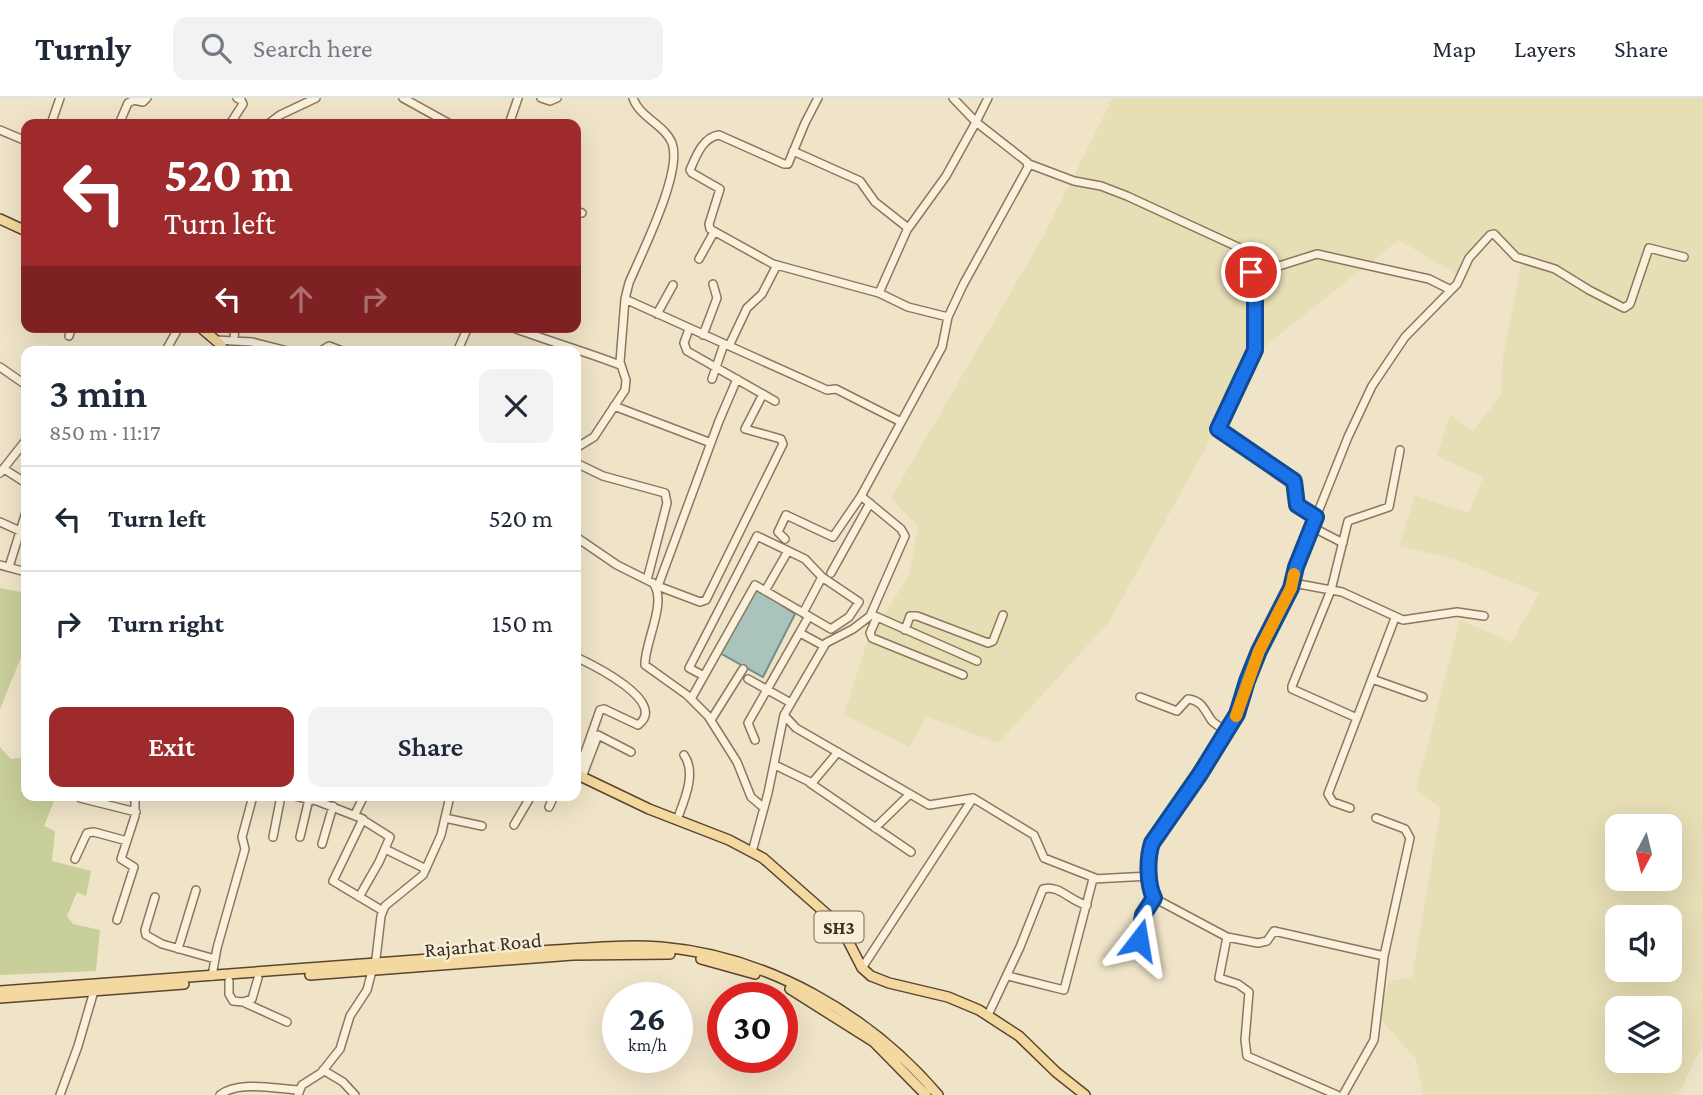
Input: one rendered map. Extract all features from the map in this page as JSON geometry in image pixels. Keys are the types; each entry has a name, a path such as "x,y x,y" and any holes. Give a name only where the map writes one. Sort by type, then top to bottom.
{"main road":[{"path":"0,219 21,229"},
{"path":"207,333 220,346"},
{"name":"SH3","path":"581,776 631,801 729,840 752,852 830,917 844,933 862,968 879,980 948,997 988,1015 1019,1036 1056,1072 1085,1095"},
{"path":"0,991 212,976 374,969 624,946 663,947 716,956 752,967 826,1000 872,1031 915,1069 938,1095"},
{"name":"Rajarhat Road","path":"0,998 599,954 671,954 702,959 757,975 793,991 874,1042 926,1095"}],"street":[{"path":"53,119 60,98"},
{"path":"122,119 131,101 143,102 147,98"},
{"path":"233,119 243,104 242,100 237,98"},
{"path":"275,119 316,98"},
{"path":"403,98 441,119"},
{"path":"511,119 517,98"},
{"path":"541,98 550,101 557,98"},
{"path":"581,445 594,436 626,386 620,365 625,299 674,164 669,138 637,107 633,98"},
{"path":"690,170 702,146 715,135 784,164 789,162 818,98"},
{"path":"953,98 976,122 1029,164 1074,181 1101,186 1127,196 1279,266 1317,254 1429,279 1451,290"},
{"path":"878,293 908,228 946,176 988,98"},
{"path":"0,130 21,139"},
{"path":"793,151 860,181 875,202 908,228"},
{"path":"674,164 690,170 720,189 709,224 714,232 777,265 878,293 908,307 948,317"},
{"path":"785,539 778,532 786,515 833,537 861,496 942,347 948,317 1029,164"},
{"path":"699,258 714,232"},
{"path":"1136,952 1143,915 1154,898 1149,850 1152,843 1237,714 1265,636 1293,583 1296,567 1348,437 1372,386 1405,337 1457,284 1469,258 1492,234 1516,257 1555,269 1624,308 1629,304 1650,248 1684,257"},
{"path":"1245,251 1255,302 1255,350 1218,429 1294,481 1297,505 1316,517"},
{"path":"712,379 747,308 762,294 777,265"},
{"path":"703,335 717,298 713,284"},
{"path":"657,314 673,285"},
{"path":"625,299 829,391 836,388 901,422"},
{"path":"689,329 684,347 775,401"},
{"path":"234,340 235,333"},
{"path":"524,333 550,346"},
{"path":"216,340 252,342 268,346"},
{"path":"581,351 620,365"},
{"path":"0,367 21,382"},
{"path":"653,583 737,379"},
{"path":"581,540 617,565 653,583 701,602 706,600 783,444 781,439 745,429 763,394"},
{"path":"614,406 711,443"},
{"path":"21,446 2,471 21,480"},
{"path":"1357,718 1292,687 1331,590 1349,520 1389,507 1400,450"},
{"path":"581,465 603,476 665,493 667,503 653,583"},
{"path":"861,496 901,529 905,536 874,616 870,634 872,638 963,675"},
{"path":"755,740 748,723 800,632 806,614 827,575 870,503"},
{"path":"0,522 20,531"},
{"path":"1312,527 1343,543"},
{"path":"9,568 21,528"},
{"path":"691,699 704,676 755,585 831,629 849,617 859,602 805,559 757,536 689,668 704,676"},
{"path":"765,591 788,551"},
{"path":"0,565 21,569"},
{"path":"653,583 657,587 657,606 645,665 691,699 711,720 737,762 751,797 764,808"},
{"path":"1293,583 1345,593 1395,618 1409,620 1457,612 1484,616"},
{"path":"905,630 910,616 916,615 988,643 993,641 1003,615"},
{"path":"874,616 977,660"},
{"path":"752,852 775,765 784,715 824,646 874,616"},
{"path":"1350,808 1333,802 1328,794 1395,618"},
{"path":"800,632 824,646"},
{"path":"581,659 615,678 642,702 647,712 642,723 638,725 604,709 600,710 581,766"},
{"path":"711,720 743,669"},
{"path":"748,679 791,703"},
{"path":"1372,679 1423,697"},
{"path":"1140,697 1177,711 1188,699 1202,703 1211,719 1227,731"},
{"path":"784,715 796,728 929,805 973,798 1034,835 1044,858 1095,878 1150,876"},
{"path":"581,769 598,735 631,752"},
{"path":"810,783 813,783 838,752"},
{"path":"677,820 689,774 689,762 684,755"},
{"path":"775,765 810,783 911,852"},
{"path":"875,828 909,794"},
{"path":"862,968 973,798"},
{"path":"92,801 136,812"},
{"path":"117,920 134,867 121,859 136,812 135,801"},
{"path":"212,976 246,849 242,837 252,801"},
{"path":"273,837 280,801"},
{"path":"300,837 309,801"},
{"path":"316,801 355,814 388,834 389,841 359,897"},
{"path":"355,814 362,801"},
{"path":"220,1095 230,1089 244,1087 298,1092 305,1081 323,1070 343,1044 350,1016 368,989 374,969 383,911 388,903 419,879 426,869 436,847 449,801"},
{"path":"514,825 528,801"},
{"path":"549,807 552,801"},
{"path":"322,844 332,806"},
{"path":"444,818 482,826"},
{"path":"1343,1095 1374,1040 1384,956 1409,835 1405,829 1376,818"},
{"path":"363,820 333,881 383,911"},
{"path":"75,859 87,832 127,841"},
{"path":"385,849 426,869"},
{"path":"1008,976 1065,988 1095,878"},
{"path":"988,1015 1008,976 1043,889 1053,888 1087,905"},
{"path":"178,949 196,890"},
{"path":"156,897 145,935 162,944 215,959"},
{"path":"1154,898 1226,934 1227,937 1258,943 1267,941 1274,931 1384,956"},
{"path":"1227,937 1219,978 1238,984 1249,992 1245,1040 1247,1056 1337,1095"},
{"path":"243,1002 252,999 258,978"},
{"path":"229,981 229,994 233,1001 243,1002 287,1022"},
{"path":"60,1095 94,991"},
{"path":"323,1070 343,1082 355,1095"}],"shaded area":[{"path":"1113,98 1703,98 1703,1044 1678,1095 1423,1095 1416,1059 1378,1017 1389,981 1412,977 1441,809 1416,789 1460,620 1512,642 1539,593 1454,559 1399,546 1415,496 1469,513 1483,477 1437,456 1450,415 1473,431 1501,395 1503,357 1521,264 1489,232 1456,274 1399,240 1260,350 1109,622 998,743 927,717 909,747 844,715 867,642 909,575 918,526 891,498 1043,237"}],"green space":[{"path":"0,588 21,592 21,657 0,709"},
{"path":"0,747 11,759 21,758 21,801 54,801 44,826 55,831 52,861 91,871 86,896 77,892 67,916 73,924 100,930 96,971 0,975"}],"water":[{"path":"755,587 795,614 763,677 720,653"}],"slow traffic":[{"path":"1236,716 1259,651 1291,588 1294,574"}],"route":[{"path":"1139,940 1143,915 1154,898 1150,884 1149,850 1237,714 1259,651 1291,588 1296,567 1316,517 1297,505 1294,481 1218,429 1255,350 1255,302 1251,272"}]}
